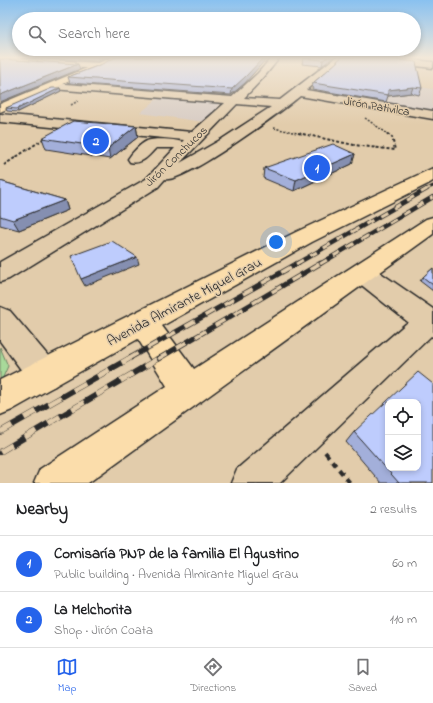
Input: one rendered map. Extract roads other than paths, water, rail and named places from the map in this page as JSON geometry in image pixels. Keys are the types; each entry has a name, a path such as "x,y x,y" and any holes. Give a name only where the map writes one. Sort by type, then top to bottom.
{"main road":[{"path":"0,108 68,80"},
{"name":"Avenida Almirante Miguel Grau","path":"0,398 304,237 422,180 433,173"},
{"path":"54,483 433,224"},
{"path":"143,322 189,391"}],"street":[{"name":"Jirón Conchucos","path":"0,273 152,183 191,141 256,80"},
{"path":"152,183 211,151 282,104 313,80"},
{"path":"53,86 234,99 282,104"},
{"name":"Jirón Pativilca","path":"298,92 433,115"},
{"path":"0,118 191,141"},
{"path":"136,159 152,144 191,141"},
{"path":"251,483 430,323 363,273"},
{"path":"0,319 44,375"}],"railway":[{"path":"427,189 433,186"},
{"path":"296,264 427,189"},
{"path":"320,264 433,197"},
{"path":"128,359 298,263"},
{"path":"158,359 321,263"},
{"path":"0,432 130,358"},
{"path":"0,452 159,358"}],"place":[{"name":"La Melchorita","path":"96,141"},
{"name":"Comisaría PNP de la familia El Agustino","path":"317,168"}]}
